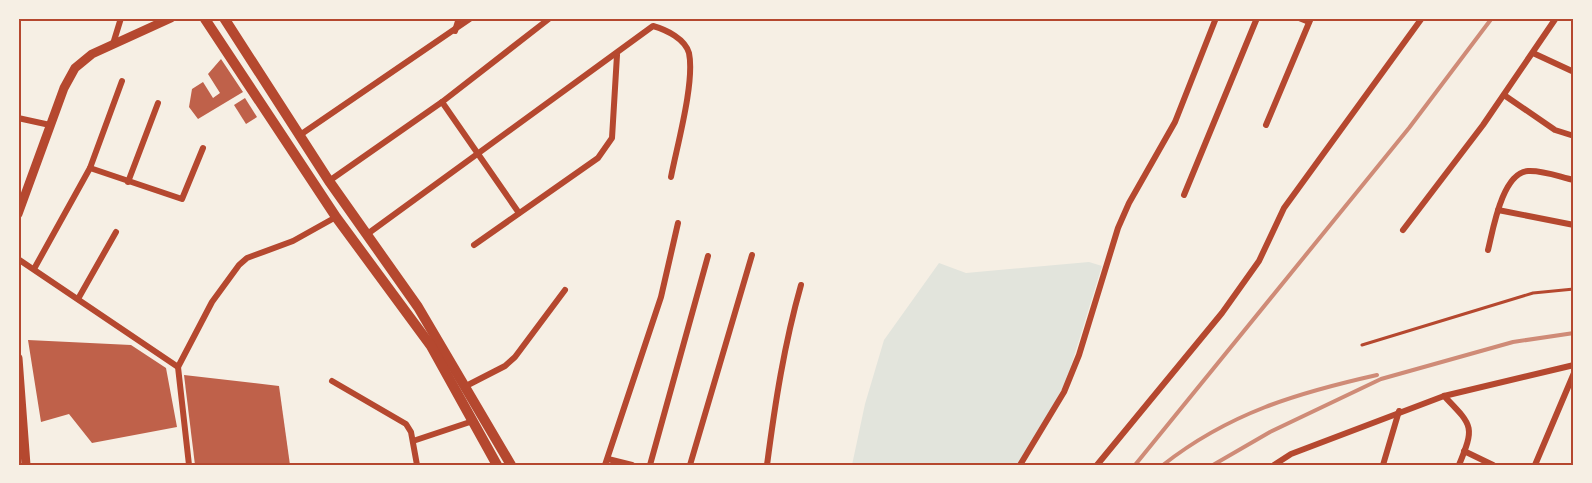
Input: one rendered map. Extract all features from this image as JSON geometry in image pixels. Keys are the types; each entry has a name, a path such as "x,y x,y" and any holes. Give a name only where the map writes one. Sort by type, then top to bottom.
{"main road":[{"path":"18,214 19,200 64,88 75,68 92,54 171,18"},
{"path":"198,18 207,18 336,217 431,346 497,465"},
{"path":"224,18 329,181 418,307 511,465"},
{"path":"18,358 26,465"}],"street":[{"path":"113,44 121,18"},
{"path":"455,31 459,18"},
{"path":"300,135 471,18"},
{"path":"329,181 442,102 550,18"},
{"path":"366,234 617,55 653,26 656,18"},
{"path":"1020,465 1064,392 1079,355 1118,228 1129,203 1175,122 1216,18"},
{"path":"1184,195 1257,18"},
{"path":"1266,125 1310,20 1299,18"},
{"path":"1098,465 1222,313 1259,261 1284,207 1422,18"},
{"path":"1402,230 1504,95 1556,18"},
{"path":"653,26 677,37 688,52 689,79 671,177"},
{"path":"1533,53 1574,72"},
{"path":"474,245 598,158 608,147 612,138 617,55"},
{"path":"34,269 90,168 122,81"},
{"path":"1504,95 1555,130 1574,136"},
{"path":"442,102 519,213"},
{"path":"128,182 158,103"},
{"path":"18,118 50,124"},
{"path":"90,168 182,199 203,148"},
{"path":"1488,250 1498,210 1512,181 1523,172 1537,172 1574,180"},
{"path":"1498,210 1574,225"},
{"path":"189,465 178,367 212,302 239,265 247,258 293,241 336,217"},
{"path":"632,465 606,462 661,297 678,223"},
{"path":"78,299 116,232"},
{"path":"690,465 752,255"},
{"path":"650,465 708,256"},
{"path":"18,259 178,367"},
{"path":"767,465 777,387 801,285"},
{"path":"466,386 505,366 565,290"},
{"path":"1274,465 1292,454 1399,411 1444,396 1574,364"},
{"path":"1535,465 1574,373"},
{"path":"332,381 406,424 413,441 417,465"},
{"path":"1444,396 1464,416 1471,428 1459,465"},
{"path":"1383,465 1399,411"},
{"path":"413,441 473,421"},
{"path":"1464,451 1493,465"}],"lane":[{"path":"1362,345 1533,293 1574,289"}],"shaded area":[{"path":"1089,262 1102,266 1067,379 1022,465 852,465 865,404 884,340 939,263 966,273"}],"building":[{"path":"221,59 243,92 198,119 189,107 192,89 203,82 213,98 220,93 208,74"},
{"path":"245,98 257,117 246,124 234,105"},
{"path":"28,340 131,345 166,368 177,427 92,443 69,414 41,422"},
{"path":"184,375 279,386 290,465 195,465"}],"railway":[{"path":"1135,465 1409,128 1492,18"},
{"path":"1213,465 1270,432 1381,379 1513,342 1574,333"},
{"path":"1163,465 1213,432 1265,407 1319,389 1377,375"}]}
